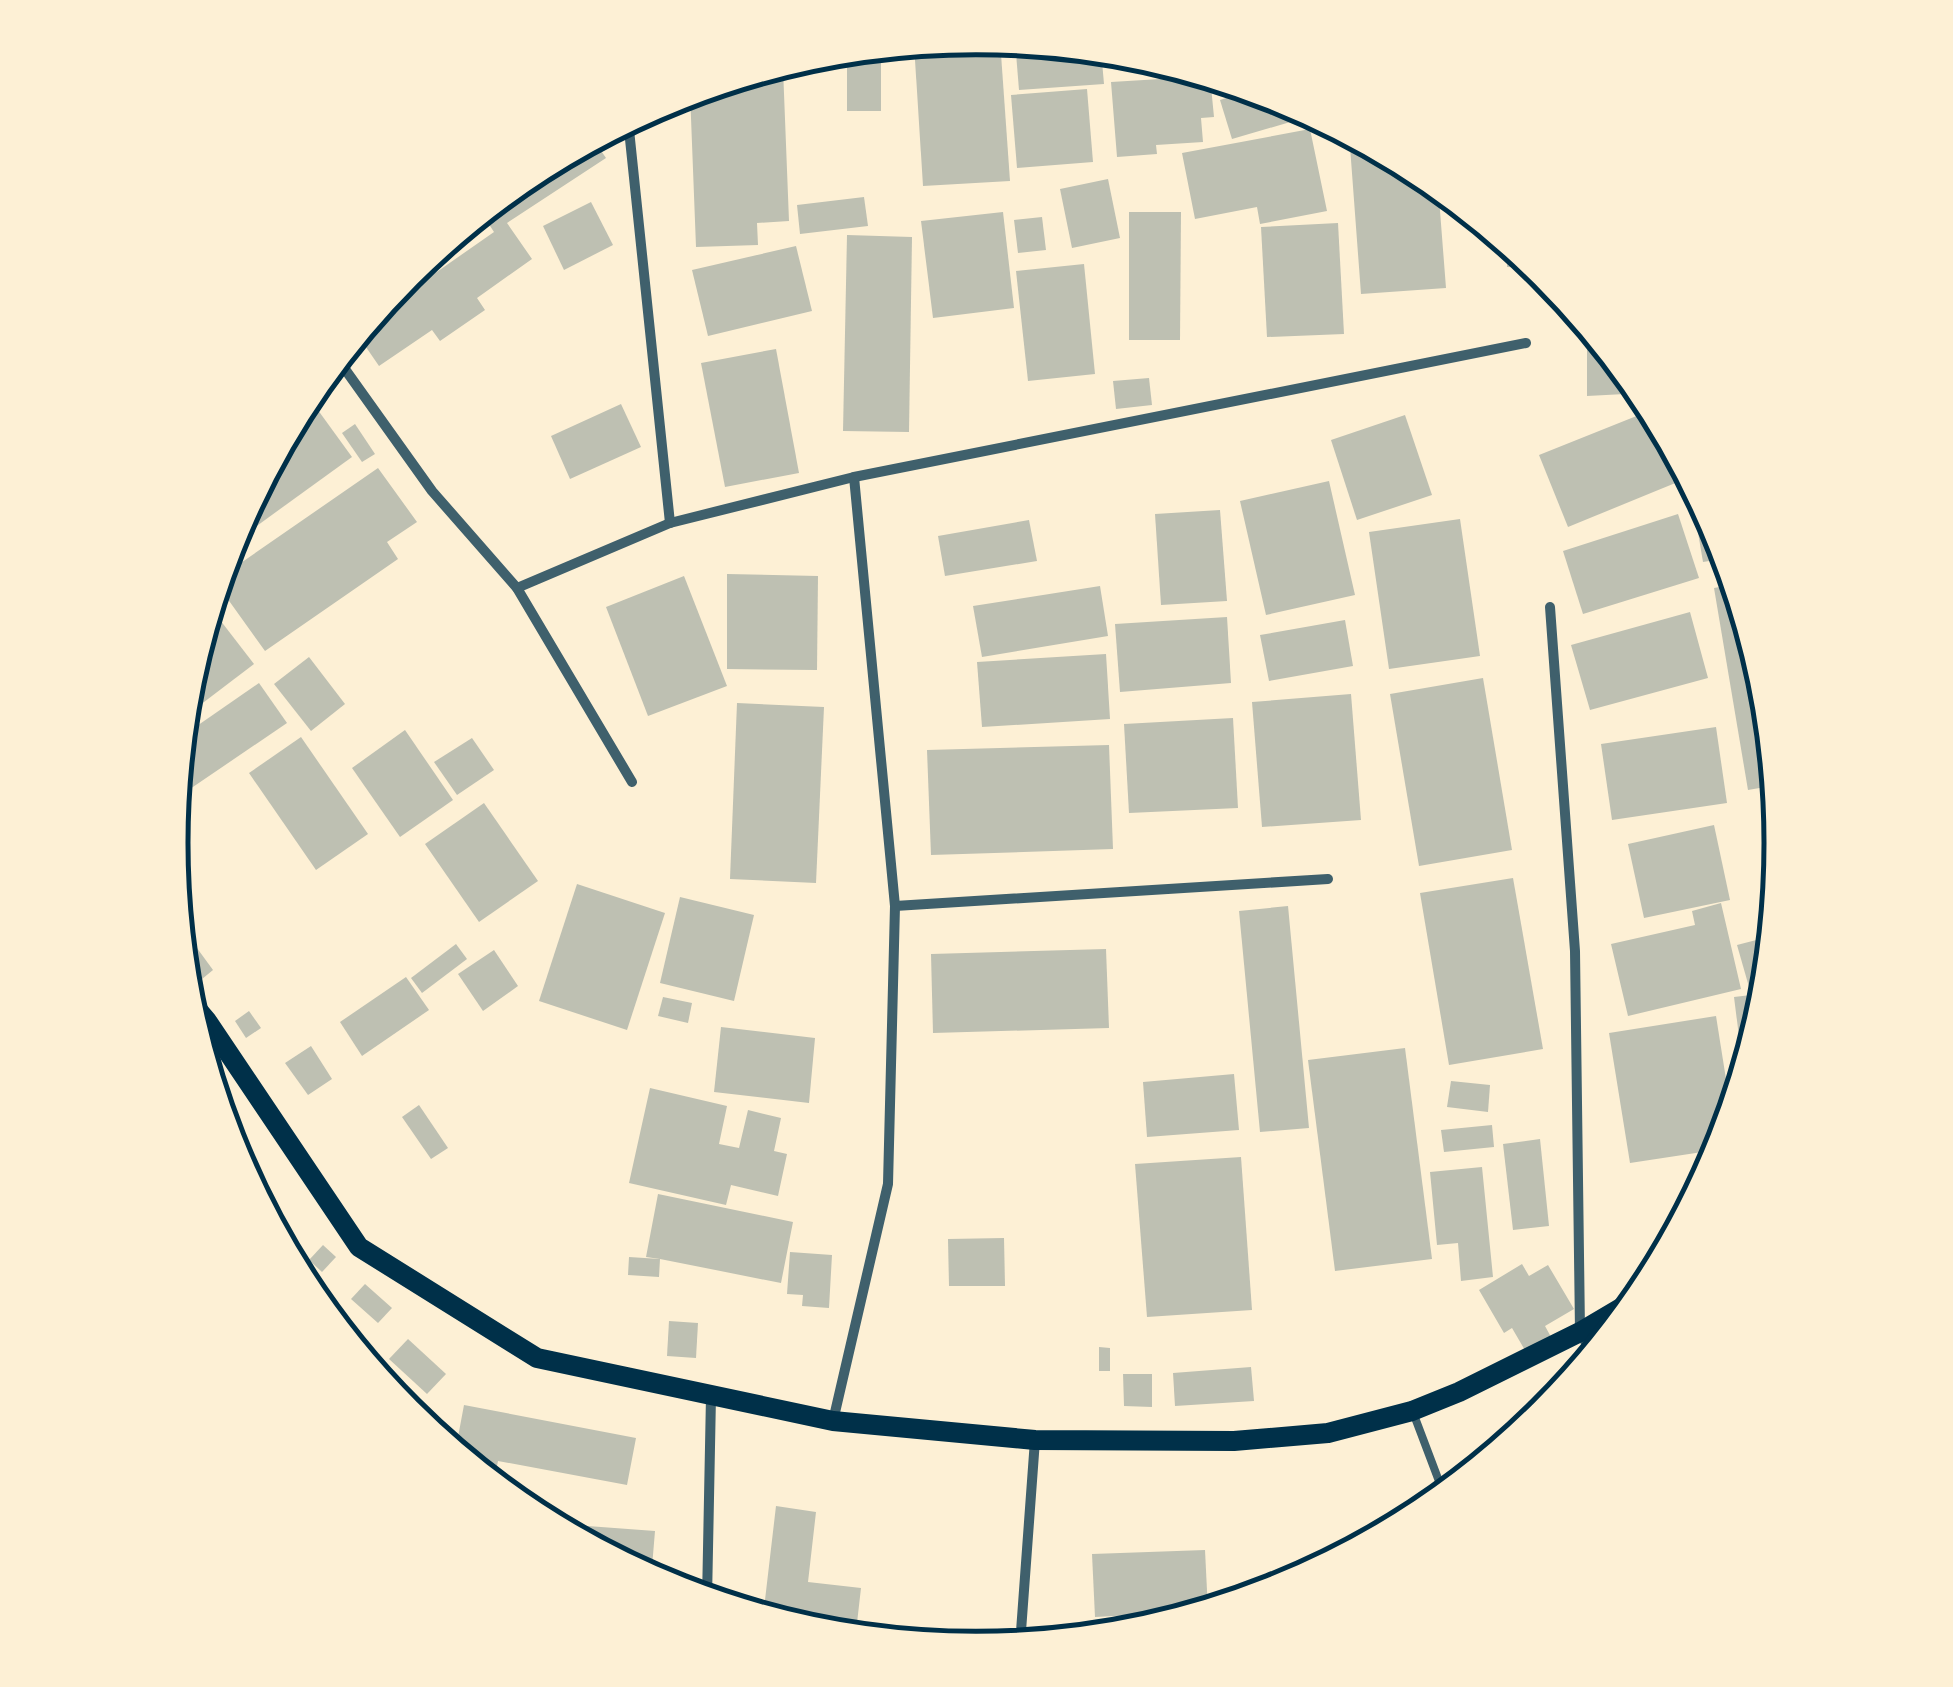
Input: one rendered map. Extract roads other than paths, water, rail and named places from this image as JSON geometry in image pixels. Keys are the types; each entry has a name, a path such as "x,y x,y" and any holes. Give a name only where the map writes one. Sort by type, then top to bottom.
{"main road":[{"path":"215,1047 360,1248 537,1358 833,1421 1035,1440 1234,1441 1328,1433 1460,1392 1608,1315"}],"street":[{"path":"630,135 670,522"},
{"path":"518,588 670,522 854,477 1526,343"},
{"path":"346,370 432,491 518,588 632,782"},
{"path":"833,1421 888,1184 895,906 854,477"},
{"path":"1550,608 1575,951 1580,1332"},
{"path":"895,906 1328,878"},
{"path":"708,1584 711,1396"},
{"path":"1021,1630 1035,1440"}],"lane":[{"path":"1580,1332 1585,1344"},
{"path":"1412,1410 1439,1482"}]}
